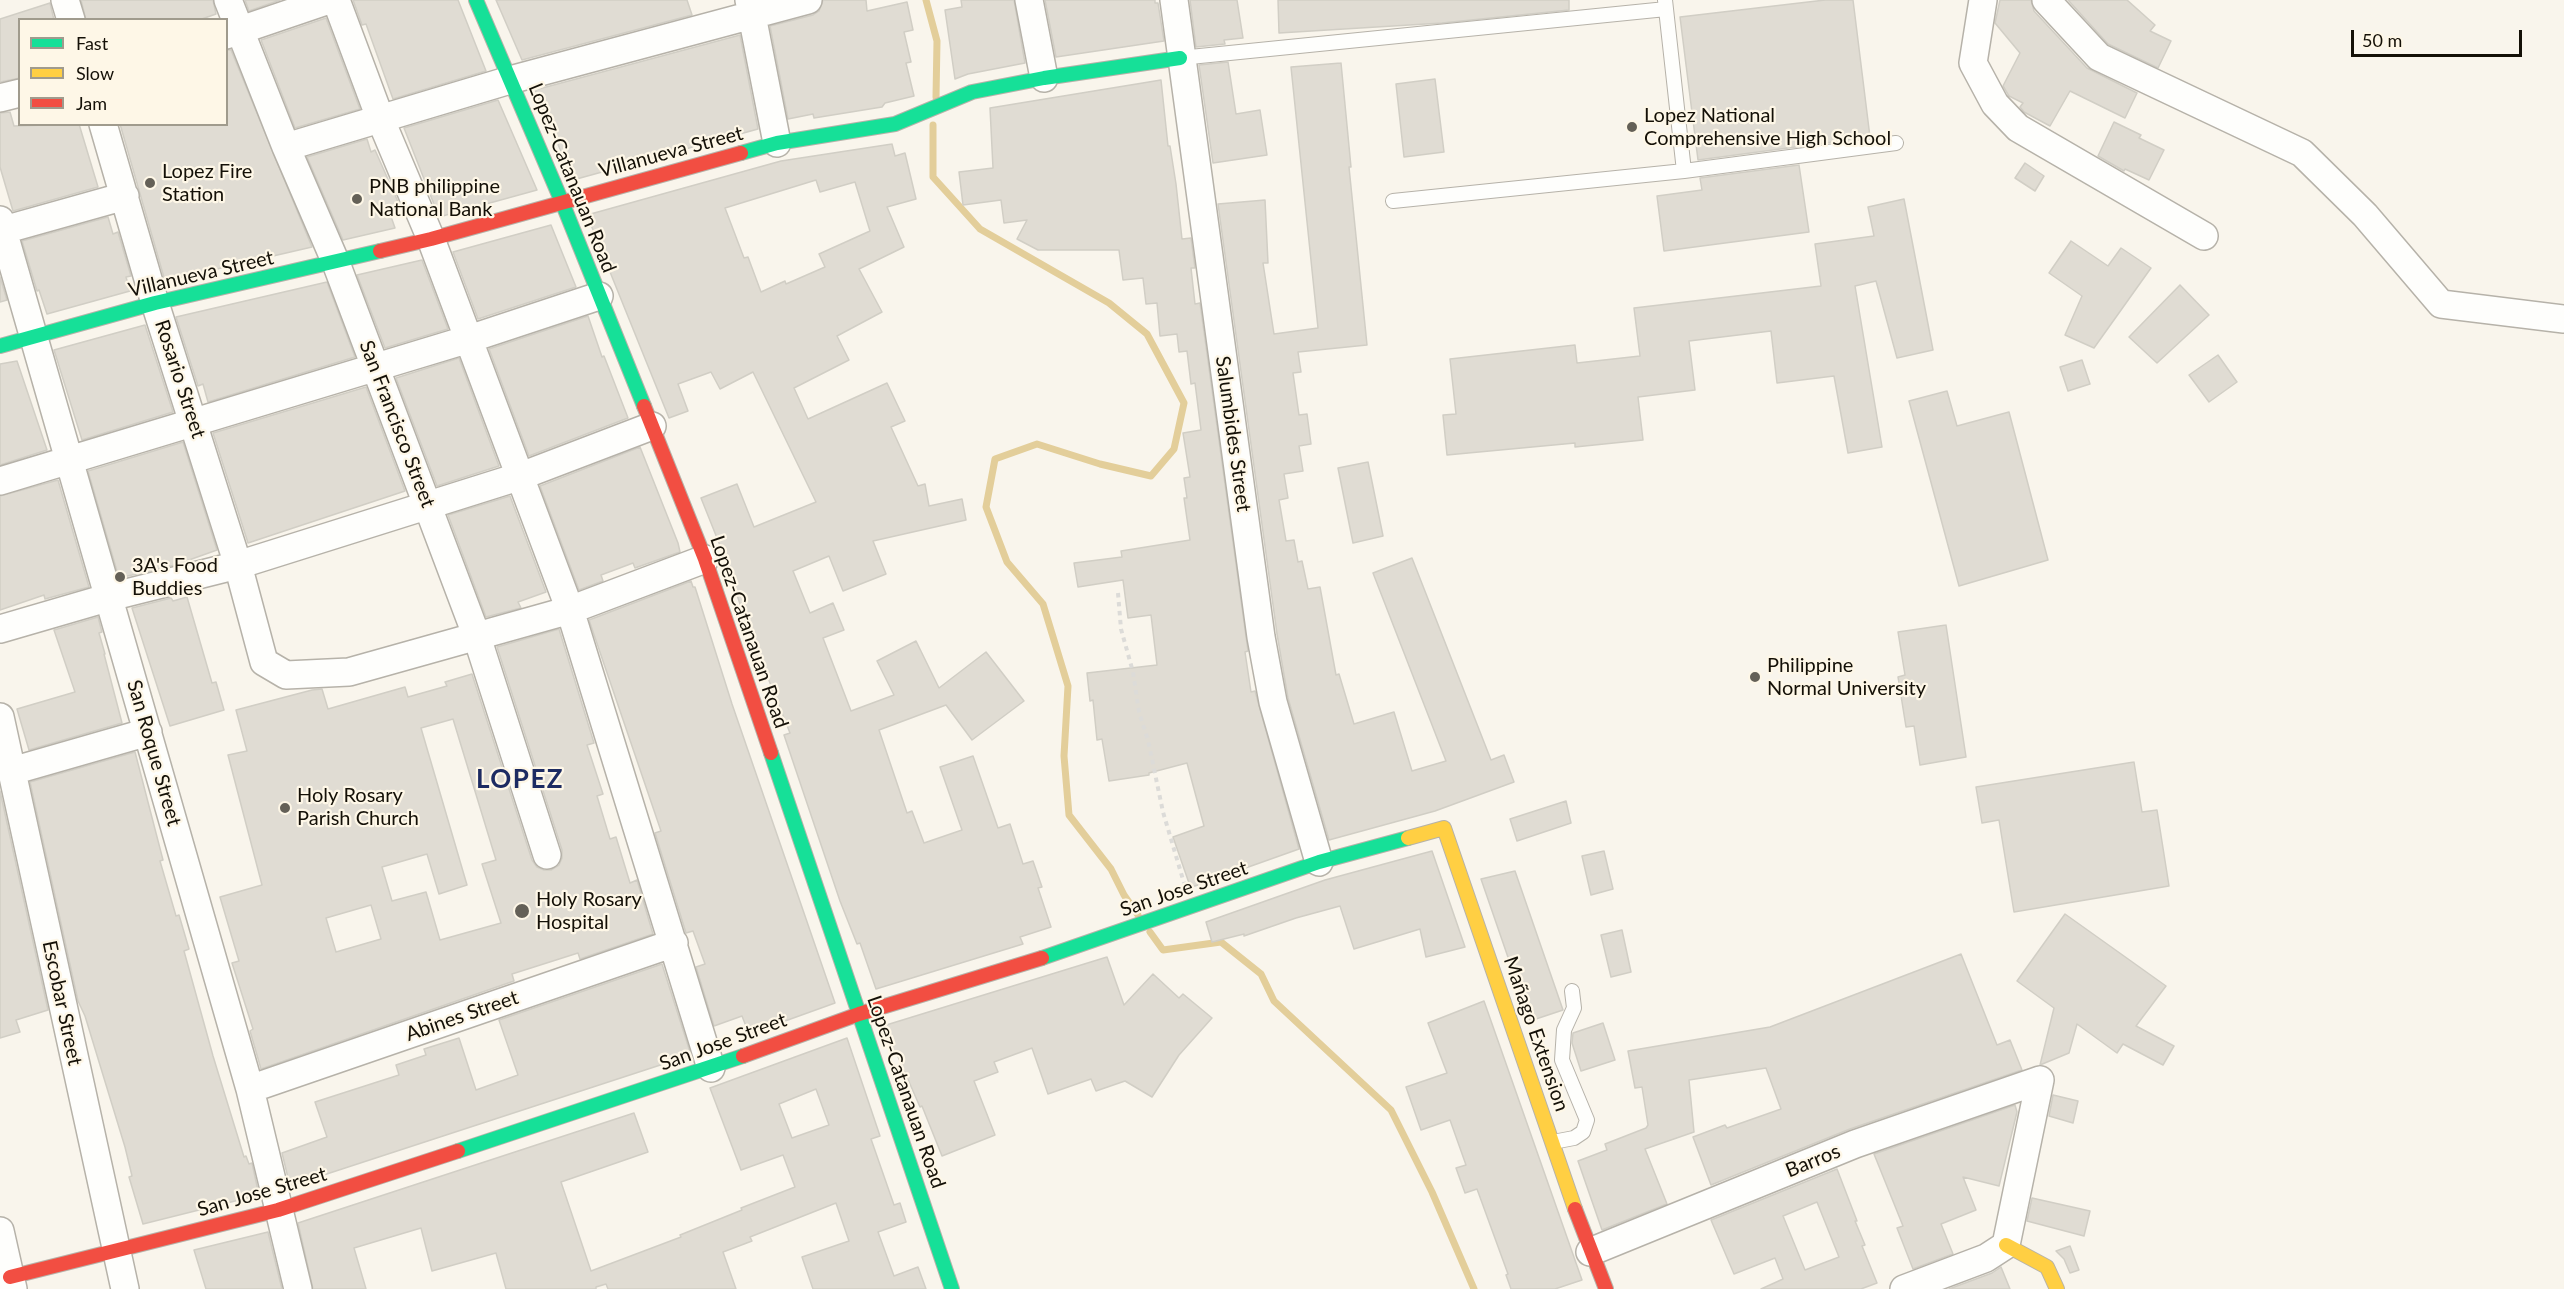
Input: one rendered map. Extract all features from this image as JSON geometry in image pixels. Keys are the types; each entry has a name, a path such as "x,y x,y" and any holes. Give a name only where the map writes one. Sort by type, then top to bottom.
{"street":[{"path":"65,0 70,18"},
{"name":"San Francisco Street","path":"228,0 233,33 336,262 477,637 547,855"},
{"path":"233,33 329,0"},
{"path":"336,0 380,118 431,239 570,610 711,1068"},
{"name":"Lopez-Catanauan Road","path":"476,0 562,202 705,559 952,1289"},
{"path":"286,147 751,7 808,0"},
{"path":"1029,0 1044,78"},
{"name":"Salumbides Street","path":"1174,0 1180,58 1261,637 1273,702 1319,862"},
{"path":"1983,0 1973,63 1995,104 2018,128 2204,236"},
{"path":"2046,0 2099,57 2302,153 2365,215 2441,304 2564,319"},
{"path":"751,7 777,143"},
{"name":"Villanueva Street","path":"0,346 156,303 431,239 777,143 895,124 972,92 1044,78 1180,58"},
{"path":"0,98 18,94"},
{"name":"Rosario Street","path":"103,126 238,565 264,662 286,675 349,672 570,610 705,559"},
{"path":"1,227 125,196"},
{"name":"San Roque Street","path":"1,227 35,337 250,1089 298,1289"},
{"path":"0,481 469,339 599,296"},
{"path":"0,629 110,597 238,565 521,476 652,426"},
{"name":"Escobar Street","path":"0,717 125,1289"},
{"path":"12,771 148,732"},
{"name":"San Jose Street","path":"12,1283 117,1252 278,1210 711,1068 859,1014 1088,944 1319,862 1444,828"},
{"name":"Mañago Extension","path":"1444,828 1590,1252 1606,1289"},
{"name":"Abines Street","path":"250,1089 674,943"},
{"name":"Barros","path":"1590,1252 1855,1144 2040,1080 2006,1245"},
{"path":"0,1232 12,1283"},
{"path":"1904,1289 1986,1258 2006,1245 2047,1267 2057,1289"}],"lane":[{"path":"1180,58 1665,5 1684,171"},
{"path":"1393,201 1684,171 1896,143"},
{"path":"1553,1142 1575,1138 1583,1132 1587,1120 1562,1060 1564,1030 1574,1008 1572,991"}],"path":[{"path":"1118,593 1121,629 1133,672 1138,712 1148,740 1163,812 1192,907"}],"building":[{"path":"81,0 213,0 216,14 205,18 86,18"},
{"path":"245,0 280,0 249,11"},
{"path":"353,0 458,0 486,71 393,99 366,24 362,25"},
{"path":"496,0 687,0 692,15 522,60"},
{"path":"823,0 866,0 867,11 907,2 913,30 904,32 911,62 906,63 914,96 885,103 882,107 814,118 813,114 788,119 770,26 813,15 819,11"},
{"path":"961,0 1014,0 1025,63 968,74 955,79 945,10 962,7"},
{"path":"1045,0 1155,0 1155,3 1158,3 1164,41 1056,57"},
{"path":"1190,0 1237,0 1243,38 1224,40 1225,44 1196,47"},
{"path":"1278,0 1569,0 1569,10 1442,23 1279,33"},
{"path":"1825,0 1853,0 1870,137 1698,160 1680,17"},
{"path":"2000,0 2031,0 2034,11 2087,68 2137,93 2125,118 2070,91 2050,126 2024,112 2020,107 2023,103 2009,96 2003,86 2020,53 1995,23"},
{"path":"2068,0 2127,0 2155,25 2150,31 2171,41 2158,68 2108,44"},
{"path":"50,3 54,18 18,18 18,78 0,82 0,19"},
{"path":"326,18 360,109 295,128 261,40"},
{"path":"740,35 758,129 573,180 535,90"},
{"path":"228,50 231,50 312,247 165,281 121,126 228,126"},
{"path":"1228,62 1236,114 1260,110 1267,155 1213,163 1199,65"},
{"path":"1341,63 1367,345 1298,352 1301,372 1293,373 1299,415 1307,414 1311,444 1299,446 1303,471 1284,474 1288,498 1279,500 1286,541 1294,540 1298,562 1302,561 1308,589 1320,587 1336,675 1339,674 1354,724 1394,712 1412,771 1446,761 1373,573 1412,558 1491,760 1504,755 1514,782 1435,811 1329,840 1288,698 1277,634 1218,204 1265,200 1268,263 1263,263 1274,334 1318,328 1291,67"},
{"path":"1435,79 1444,152 1404,157 1396,84"},
{"path":"1161,80 1182,239 1191,238 1195,268 1191,268 1195,304 1200,303 1248,651 1245,652 1251,692 1255,691 1299,849 1195,886 1190,886 1173,837 1204,826 1187,763 1149,773 1149,775 1109,781 1102,739 1097,740 1093,700 1090,701 1087,673 1157,665 1151,615 1128,618 1123,580 1078,587 1074,563 1122,557 1121,551 1190,540 1184,498 1187,498 1184,478 1190,477 1183,433 1201,430 1195,383 1191,384 1187,351 1179,352 1177,334 1160,336 1157,303 1146,304 1143,278 1123,280 1119,250 1038,250 1017,239 1027,220 1004,223 1001,200 963,205 959,172 993,168 990,108"},
{"path":"498,100 537,190 439,217 404,128"},
{"path":"10,112 14,126 80,126 98,187 13,211 0,167 0,113"},
{"path":"2114,122 2141,135 2139,138 2164,150 2149,180 2125,169 2124,171 2098,156"},
{"path":"367,139 371,152 375,150 399,204 388,208 395,228 343,240 307,157"},
{"path":"892,144 895,156 905,153 916,199 887,207 904,247 859,269 882,312 837,336 849,360 794,388 808,419 887,383 905,421 891,427 918,486 925,484 929,506 962,499 966,520 873,541 886,574 843,591 829,556 793,571 810,613 833,603 844,630 823,638 851,711 894,695 877,661 916,641 939,688 986,652 1024,701 972,740 946,705 879,730 907,813 912,811 924,843 962,830 940,767 973,756 998,828 1010,824 1023,864 1033,861 1042,887 1038,888 1051,927 1020,937 1023,944 876,989 860,943 857,944 840,901 784,735 790,733 762,663 760,664 723,553 701,498 737,484 754,527 816,502 753,372 720,389 711,372 678,384 688,411 669,418 587,215 781,161","holes":["816,180 820,192 855,182 870,231 819,254 825,267 761,292 748,257 744,258 725,208"]},
{"path":"2025,163 2044,176 2035,191 2015,178"},
{"path":"1799,165 1809,232 1664,251 1657,196 1702,190 1700,178"},
{"path":"1904,199 1933,350 1897,358 1876,281 1855,286 1882,447 1848,453 1834,376 1777,383 1771,331 1689,341 1695,390 1638,397 1643,440 1575,447 1575,443 1447,455 1443,415 1456,414 1450,359 1575,345 1577,363 1640,356 1634,308 1821,286 1815,244 1874,236 1868,207"},
{"path":"108,217 113,234 118,232 131,276 126,277 130,291 47,314 39,290 37,291 22,241"},
{"path":"551,225 576,287 478,319 453,252"},
{"path":"2071,241 2108,266 2121,248 2151,268 2094,348 2065,335 2082,296 2049,273"},
{"path":"422,260 448,329 385,348 357,275"},
{"path":"0,277 7,300 0,302"},
{"path":"327,282 355,357 208,402 203,384 198,386 176,317"},
{"path":"2180,285 2209,315 2157,363 2129,337"},
{"path":"588,316 602,357 604,356 628,418 529,456 489,349"},
{"path":"145,325 173,412 82,440 54,350"},
{"path":"2218,355 2237,382 2209,402 2189,375"},
{"path":"459,358 499,466 437,486 396,378"},
{"path":"2082,360 2090,384 2068,391 2060,367"},
{"path":"17,361 47,450 0,465 0,364"},
{"path":"366,387 405,491 248,543 213,433"},
{"path":"1947,391 1957,426 2009,412 2048,560 1959,586 1909,401"},
{"path":"183,442 217,550 175,565 119,578 88,471"},
{"path":"640,447 680,552 635,568 633,563 601,575 603,581 579,590 540,486"},
{"path":"1368,462 1383,536 1353,543 1338,468"},
{"path":"58,480 89,587 45,599 44,595 0,610 0,496"},
{"path":"510,496 546,592 518,602 521,608 486,617 448,515"},
{"path":"691,581 695,587 732,704 835,1003 749,1034 742,1016 714,1026 696,967 705,964 693,931 686,933 655,833 661,831 589,620"},
{"path":"187,597 212,683 216,682 224,710 170,726 132,608 171,598 173,601"},
{"path":"98,617 102,632 99,633 122,723 29,750 17,709 75,692 54,630"},
{"path":"1946,625 1966,757 1920,765 1914,726 1906,727 1898,677 1905,675 1898,632"},
{"path":"559,629 594,743 587,745 603,794 597,796 610,839 616,837 630,883 637,880 653,934 580,959 578,953 512,974 514,981 261,1069 250,1031 253,1029 232,963 239,961 220,897 262,885 228,755 247,751 236,710 322,689 328,709 405,687 408,697 447,686 445,682 472,674 532,860 537,867 551,870 559,865 562,850 497,647","holes":["453,719 496,860 482,864 501,923 440,940 426,892 392,901 382,867 427,854 439,894 467,885 421,728","371,905 381,939 336,952 326,918"]},
{"path":"135,752 163,860 160,861 176,916 179,915 189,949 184,951 213,1056 244,1157 246,1156 249,1164 252,1163 259,1195 143,1224 129,1177 132,1176 125,1147 85,1016 78,1001 30,782"},
{"path":"2134,762 2142,812 2157,810 2169,886 2014,912 1999,820 1982,823 1976,787"},
{"path":"0,791 48,1010 16,1020 20,1032 0,1038"},
{"path":"1566,801 1571,823 1517,841 1510,819"},
{"path":"1432,851 1465,947 1426,957 1420,929 1354,949 1340,906 1244,936 1244,934 1212,942 1206,922 1325,880"},
{"path":"1604,851 1613,889 1591,895 1582,856"},
{"path":"1515,871 1563,1010 1530,1021 1481,879"},
{"path":"2065,914 2166,986 2136,1026 2174,1046 2163,1065 2123,1044 2117,1053 2077,1024 2069,1053 2040,1065 2054,1008 2017,981"},
{"path":"1622,930 1631,972 1611,977 1601,935"},
{"path":"1961,954 1997,1045 2010,1040 2022,1070 1850,1129 1711,1185 1693,1137 1781,1109 1766,1068 1689,1080 1694,1132 1645,1149 1667,1204 1602,1230 1578,1161 1607,1150 1605,1144 1646,1128 1648,1125 1642,1087 1635,1088 1628,1051 1770,1027"},
{"path":"1107,957 1124,1005 1153,974 1179,998 1183,994 1212,1018 1179,1055 1152,1097 1125,1081 1096,1091 1091,1079 1048,1094 1032,1048 994,1062 998,1072 974,1081 995,1135 942,1156 922,1106 920,1107 896,1052 892,1053 883,1026"},
{"path":"662,964 691,1055 290,1186 282,1153 327,1137 315,1102 399,1075 396,1065 426,1055 424,1049 459,1038 476,1090 518,1075 499,1020"},
{"path":"1484,1001 1582,1280 1555,1289 1511,1289 1506,1275 1508,1274 1477,1189 1465,1193 1456,1168 1466,1165 1450,1120 1421,1130 1406,1087 1447,1073 1428,1023"},
{"path":"1603,1023 1615,1060 1581,1071 1572,1043 1573,1033"},
{"path":"847,1038 880,1136 871,1139 894,1205 900,1203 906,1222 878,1232 894,1276 918,1267 926,1289 813,1289 802,1257 849,1241 836,1203 750,1237 752,1241 723,1252 736,1289 608,1289 606,1284 596,1289 506,1289 496,1253 432,1271 421,1228 354,1248 366,1289 313,1289 298,1223 634,1113 648,1152 561,1182 591,1271 681,1237 680,1235 742,1210 741,1208 795,1187 783,1155 741,1170 710,1088","holes":["816,1089 829,1125 792,1138 779,1104"]},
{"path":"2053,1095 2078,1101 2073,1123 2049,1116"},
{"path":"2015,1105 2017,1112 1999,1186 1963,1177 1976,1210 1941,1224 1953,1254 1913,1269 1897,1228 1903,1226 1874,1154"},
{"path":"1837,1169 1865,1245 1862,1246 1877,1283 1861,1289 1761,1289 1783,1279 1775,1258 1734,1274 1711,1220","holes":["1817,1202 1839,1257 1805,1270 1783,1216"]},
{"path":"2032,1198 2090,1211 2084,1236 2027,1221"},
{"path":"268,1232 282,1289 206,1289 194,1250"},
{"path":"2070,1246 2079,1270 2070,1273 2064,1259 2056,1251"},
{"path":"2001,1267 2010,1289 1949,1289 1992,1273"}],"waterway":[{"path":"926,0 937,41 936,97"},
{"path":"933,125 933,177 980,229 1109,303 1147,334 1184,403 1174,449 1151,476 1100,464 1037,444 995,459 986,507 1007,562 1043,604 1068,686 1064,756 1069,815 1111,869 1124,895 1138,915"},
{"path":"1150,932 1163,950 1221,942 1261,974 1274,1001 1391,1110 1432,1192 1474,1289"}],"traffic: fast":[{"path":"476,0 562,202 644,406"},
{"path":"741,153 777,143 895,124 972,92 1044,78 1180,58"},
{"path":"0,346 155,303 380,251"},
{"path":"771,753 952,1289"},
{"path":"1042,958 1319,862 1408,838"},
{"path":"458,1151 743,1056"}],"traffic: slow":[{"path":"1408,838 1444,828 1575,1209"},
{"path":"2006,1245 2047,1267 2057,1289"}],"traffic: jam":[{"path":"380,251 741,153"},
{"path":"644,406 705,559 771,753"},
{"path":"743,1056 859,1014 1042,958"},
{"path":"10,1277 278,1210 458,1151"},
{"path":"1575,1209 1606,1289"}],"place":[{"name":"Lopez National Comprehensive High School","path":"1632,127"},
{"name":"Lopez Fire Station","path":"150,183"},
{"name":"PNB philippine National Bank","path":"357,199"},
{"name":"3A's Food Buddies","path":"120,577"},
{"name":"Philippine Normal University","path":"1755,677"},
{"name":"Holy Rosary Parish Church","path":"285,808"},
{"name":"Holy Rosary Hospital","path":"522,911"}],"district":[{"name":"LOPEZ","path":"520,780"}]}
